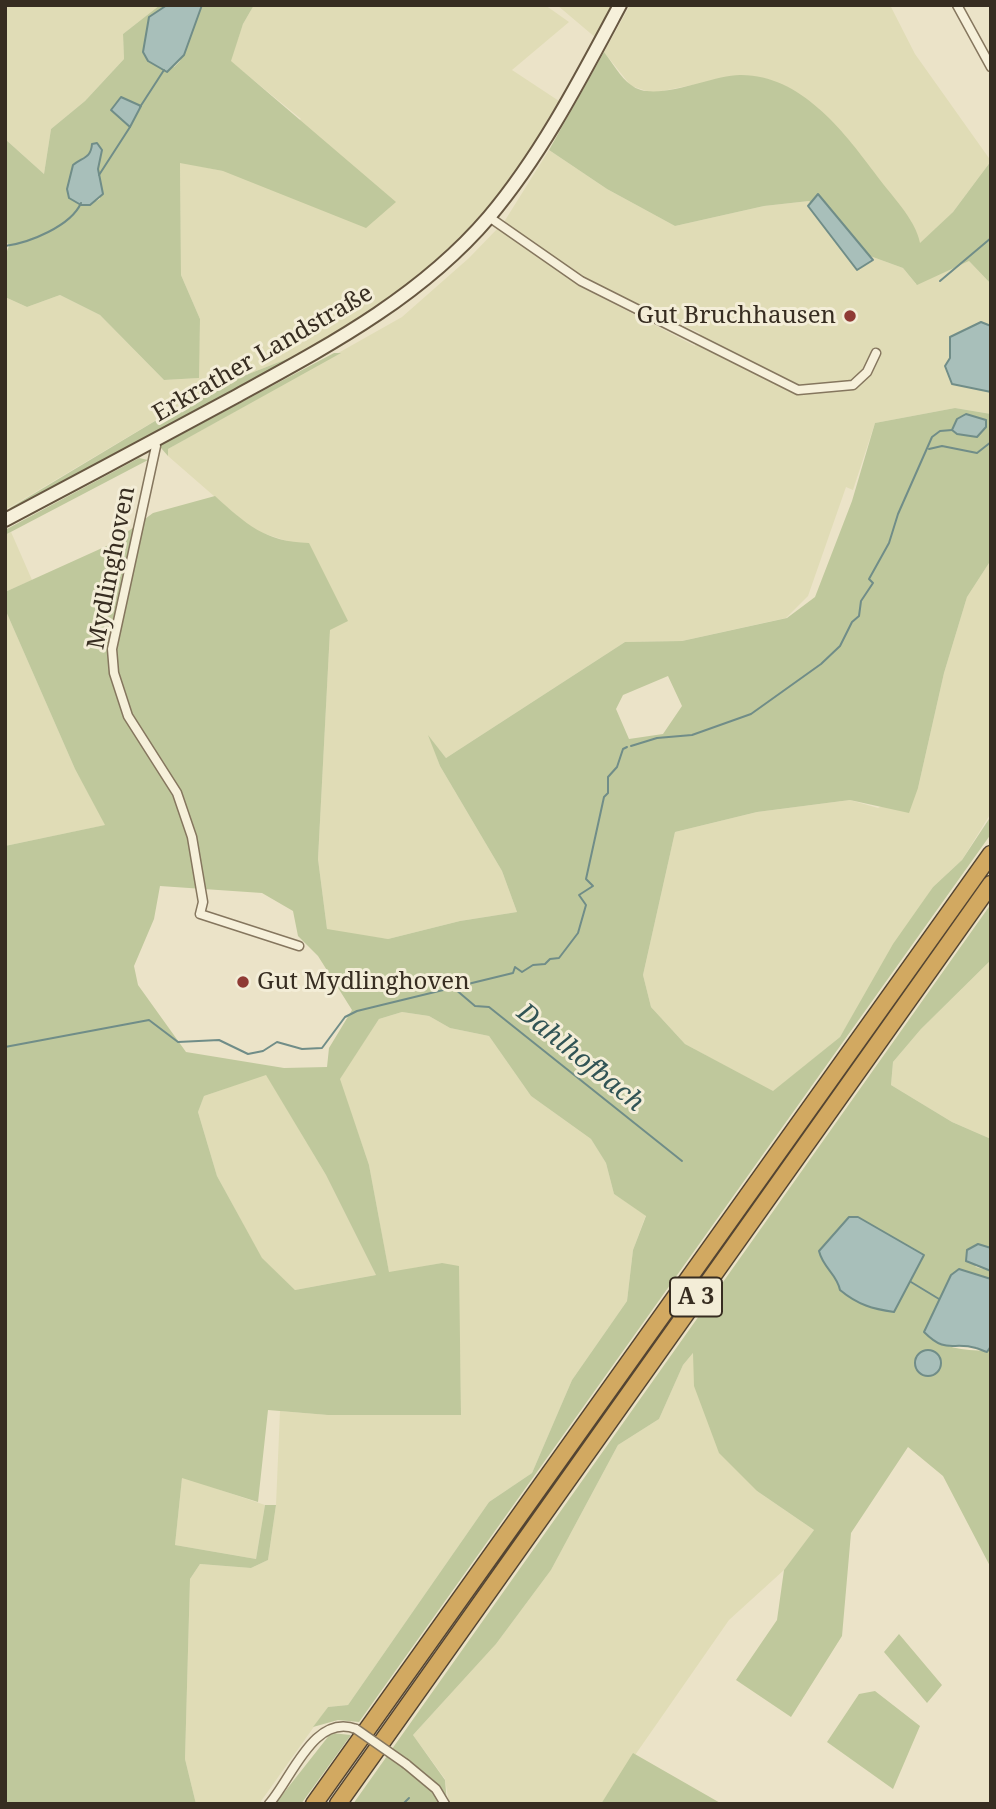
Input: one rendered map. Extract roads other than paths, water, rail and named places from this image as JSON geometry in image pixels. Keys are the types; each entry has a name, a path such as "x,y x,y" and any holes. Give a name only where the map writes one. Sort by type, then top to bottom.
{"highway":[{"name":"A 3","path":"314,1804 991,855"},
{"name":"A 3","path":"338,1804 991,884"}],"street":[{"name":"Erkrather Landstraße","path":"5,520 153,442 371,320 431,275 489,217 557,119 620,5"},
{"path":"957,5 991,67"},
{"path":"489,217 581,281 798,390 853,385 867,372 876,354"},
{"name":"Mydlinghoven","path":"153,442 156,446 112,649 114,673 128,716 177,793 192,837 203,902 200,914 299,946"},
{"path":"270,1804 321,1732 343,1726 356,1729 406,1764 436,1789 445,1804"}],"water":[{"path":"167,5 202,5 184,55 167,72 148,61 143,52 149,17"},
{"path":"121,97 141,106 130,127 111,110"},
{"path":"97,143 102,150 98,169 103,194 90,205 81,205 69,198 67,189 73,165 88,155 92,144"},
{"path":"818,194 873,260 857,270 808,206"},
{"path":"981,322 991,326 991,392 952,384 945,366 950,358 950,337"},
{"path":"966,414 986,420 986,427 977,437 957,434 952,430 957,419"},
{"path":"849,1217 858,1217 924,1255 894,1312 866,1306 840,1290 821,1257 819,1251"},
{"path":"978,1244 991,1248 991,1271 966,1261 967,1250"},
{"path":"959,1269 991,1279 991,1346 987,1352 968,1346 944,1345 924,1332 951,1275"},
{"path":"928,1350 937,1354 941,1363 937,1372 928,1376 919,1372 915,1363 919,1354"}],"waterway":[{"path":"140,107 164,70"},
{"path":"99,175 130,127"},
{"path":"5,246 26,241 59,226 81,203"},
{"path":"940,281 991,238"},
{"path":"631,746 657,738 692,735 751,714 821,664 840,646 852,622 859,616 861,601 873,583 869,579 889,543 898,514 932,437 940,431 952,430"},
{"path":"929,449 942,446 977,453 991,442"},
{"path":"5,1047 149,1020 178,1042 219,1040 248,1054 263,1051 277,1042 302,1049 322,1048 345,1017 357,1011 513,973 515,967 522,972 533,965 545,964 550,959 559,958 578,933 586,905 579,895 593,886 586,879 604,797 608,793 608,777 617,767 623,749 627,747"},
{"name":"Dahlhofbach","path":"455,989 475,1006 489,1007 682,1161"},
{"name":"Dahlhofbach","path":"911,1282 939,1299"},
{"path":"403,1804 409,1798"}],"place":[{"name":"Gut Bruchhausen","path":"850,316"},
{"name":"Gut Mydlinghoven","path":"243,982"}]}
